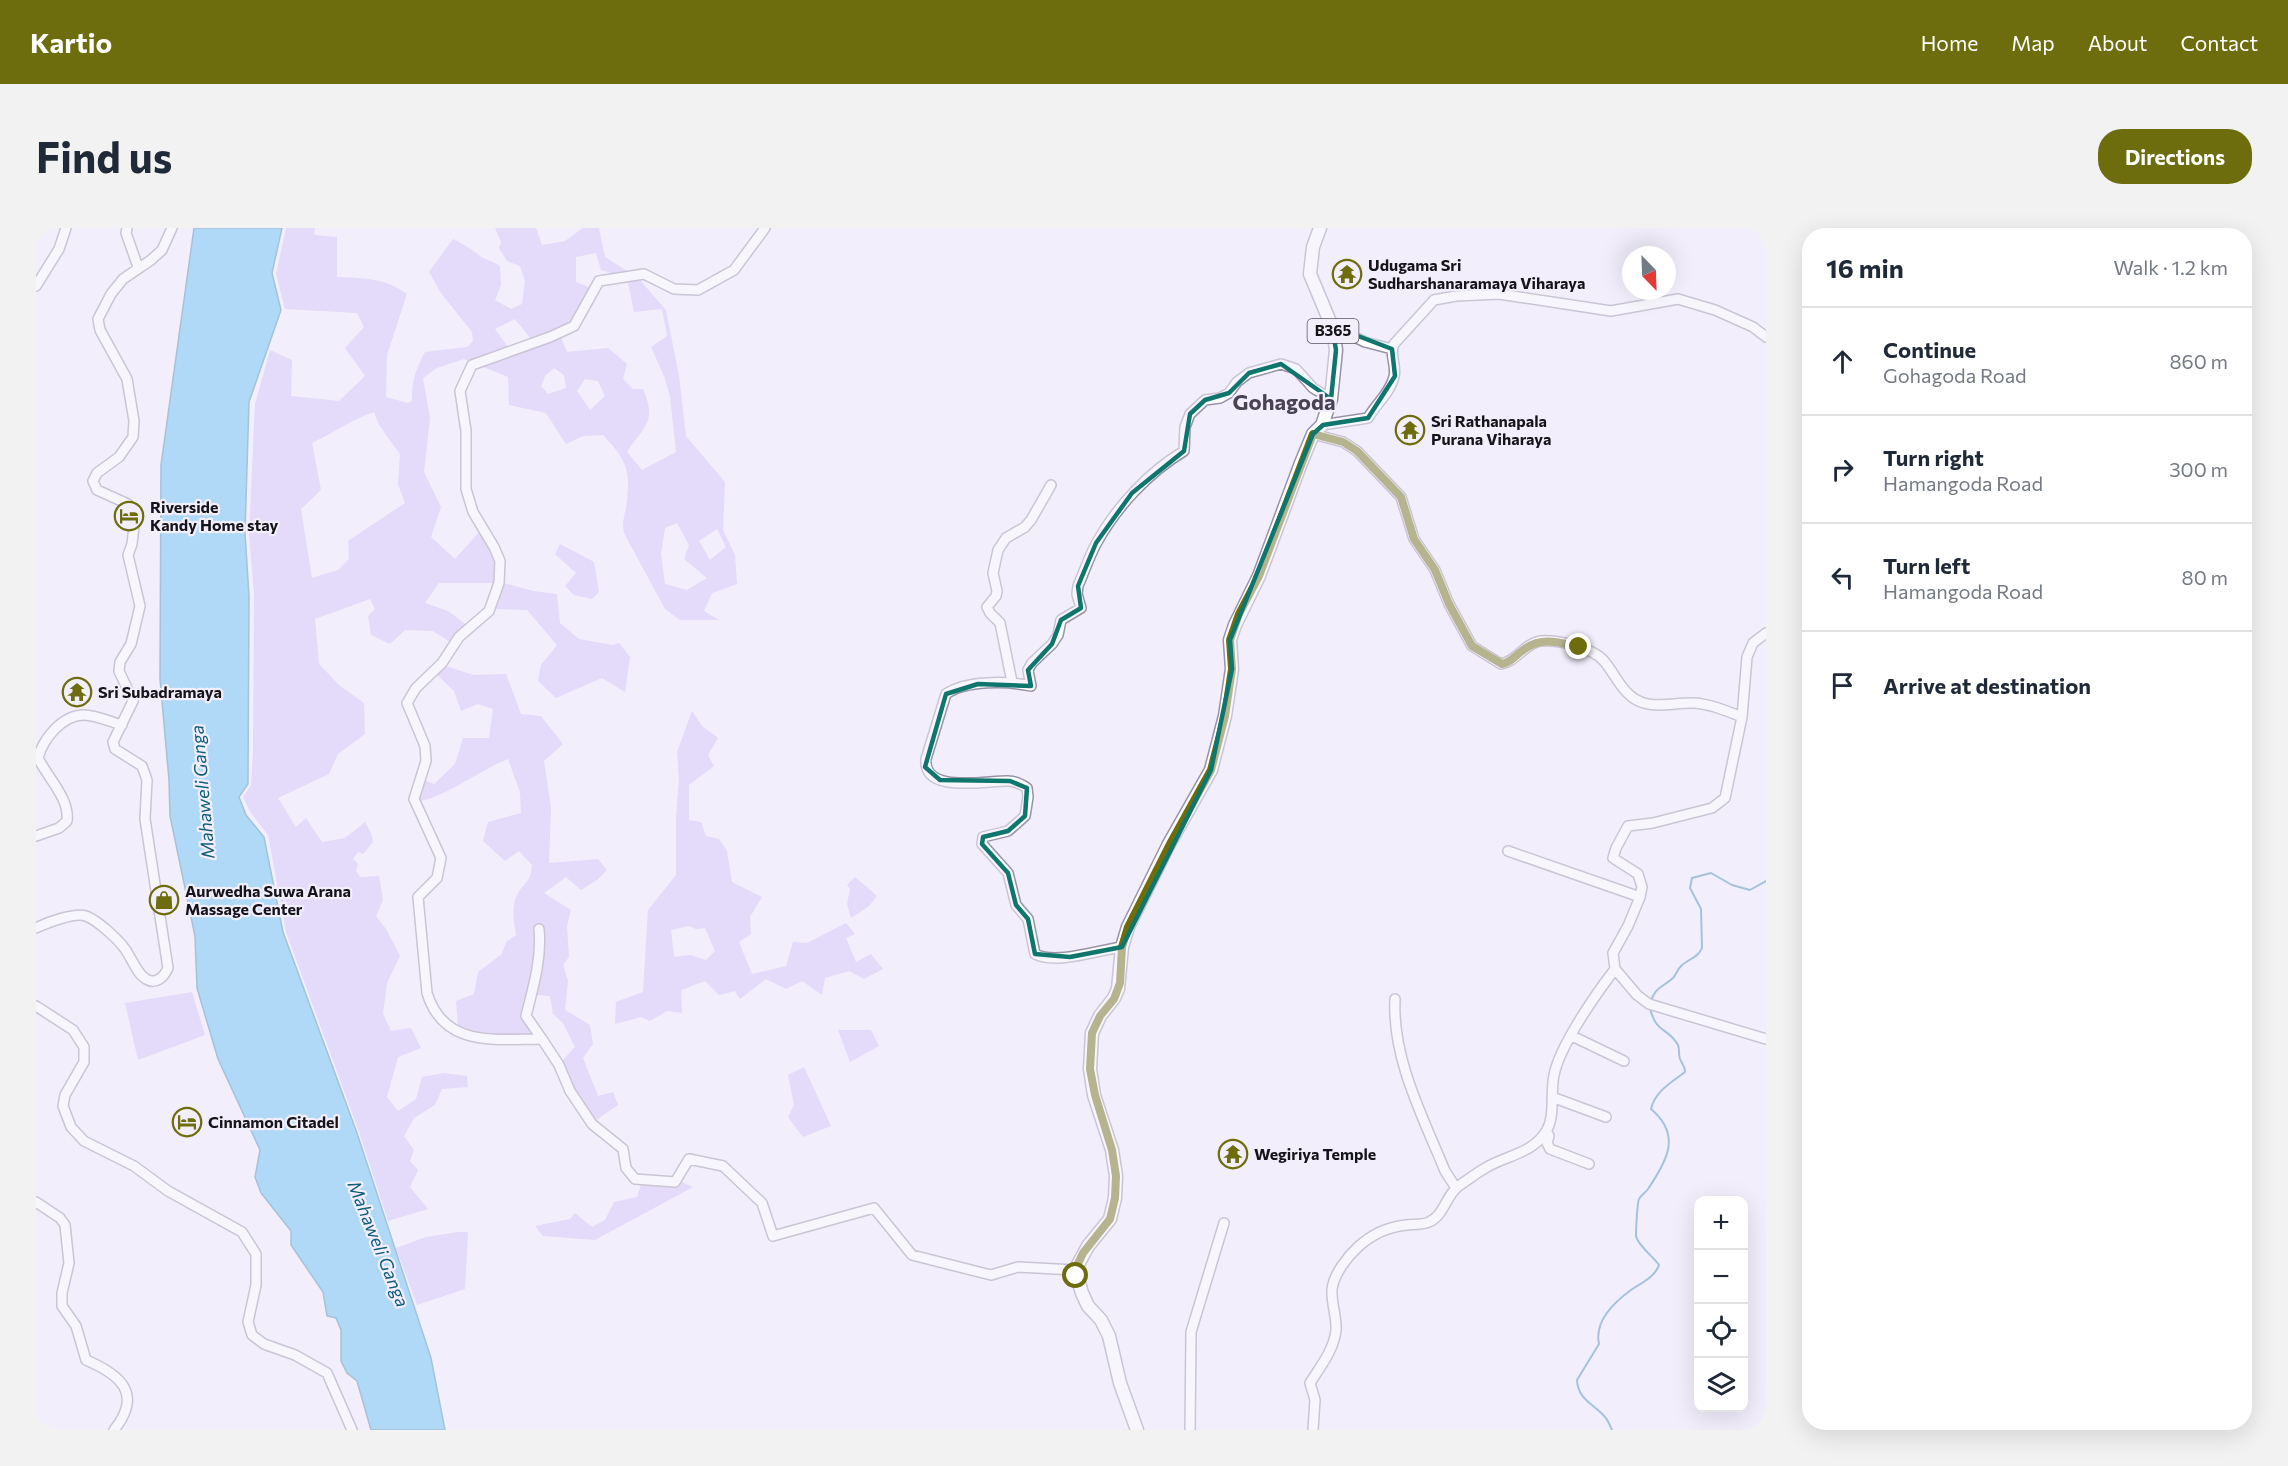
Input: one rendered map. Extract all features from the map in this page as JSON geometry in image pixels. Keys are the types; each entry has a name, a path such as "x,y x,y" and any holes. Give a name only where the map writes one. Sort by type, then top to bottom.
{"main road":[{"name":"B365","path":"1075,1270 1088,1246 1110,1219 1115,1198 1116,1176 1112,1150 1095,1095 1090,1069 1092,1033 1118,989 1122,947 1128,927 1211,770 1225,716 1232,669 1230,640 1239,614 1259,576 1331,399 1336,350 1332,326 1310,274 1313,247 1320,228"},
{"path":"1075,1270 1088,1305 1101,1320 1109,1336 1120,1383 1137,1430"}],"street":[{"path":"36,286 59,249 66,228"},
{"path":"127,228 128,242 138,267"},
{"path":"36,928 75,915 86,916 123,946 144,979 159,980 168,968 145,819 147,780 142,766 115,749 115,736 132,701 119,671 120,662 131,644 140,606 128,555 132,544 135,518 128,504 97,490 93,481 97,473 119,457 133,437 134,421 127,379 100,330 98,319 111,294 123,279 138,267 152,260 162,250 172,228"},
{"path":"542,1040 477,1039 452,1030 431,1006 427,993 418,897 437,878 441,858 414,799 426,761 425,746 407,704 416,688 442,663 459,637 489,611 499,583 500,572 500,561 473,512 466,489 466,431 460,391 472,365 574,326 599,281 644,274 674,289 698,290 734,270 765,228"},
{"path":"1318,429 1368,418 1385,396 1395,376 1392,349 1434,300 1456,296 1499,294 1611,311 1678,299 1715,310 1753,327 1766,337"},
{"path":"1332,326 1365,342 1392,349"},
{"path":"1122,947 1070,957 1042,957 1035,954 1028,919 1016,905 1008,873 982,844 983,837 1008,831 1025,816 1027,788 1010,781 967,783 940,780 930,775 925,767 946,694 953,689 978,684 1012,682 1031,686 1028,670 1032,663 1052,644 1058,635 1061,620 1082,608 1077,594 1078,586 1096,543 1132,493 1165,462 1184,451 1185,427 1190,414 1205,400 1220,398 1229,393 1237,382 1249,373 1281,364 1296,369 1313,387 1331,399"},
{"path":"1318,429 1357,451 1401,497 1414,539 1435,570 1449,604 1472,646 1502,664 1508,663 1537,642 1551,641 1579,647 1602,659 1625,692 1641,703 1656,706 1693,702 1742,717"},
{"path":"1012,682 1000,623 990,614 987,607 996,596 997,591 993,573 998,550 1006,538 1025,527 1031,520 1051,485"},
{"path":"1766,633 1754,643 1747,657 1742,717 1725,798 1712,808 1653,823 1628,826 1613,858 1638,874 1642,887 1628,926 1613,953 1615,969 1637,995 1649,1004 1766,1039"},
{"path":"36,836 59,828 67,821 68,812 62,798 38,758 49,736 64,720 84,715 122,725"},
{"path":"1508,851 1640,897"},
{"path":"539,929 536,972 526,1016 559,1065 570,1091 592,1124 623,1149 626,1168 635,1179 675,1182 689,1159 700,1161 723,1166 762,1203 773,1236 874,1208 912,1255 991,1275 1018,1268 1075,1270"},
{"path":"1589,1164 1550,1149 1547,1143 1554,1074 1563,1050 1592,1000 1615,969"},
{"path":"1395,999 1394,1021 1400,1056 1445,1171 1455,1188"},
{"path":"36,1006 74,1030 84,1047 84,1062 65,1095 63,1106 71,1127 84,1141 134,1166 168,1191 242,1232 256,1254 256,1285 248,1322 252,1335 264,1344 296,1355 327,1373 352,1430"},
{"path":"1572,1036 1624,1061"},
{"path":"1552,1098 1606,1117"},
{"path":"1313,1430 1315,1400 1310,1383 1331,1348 1336,1330 1332,1289 1344,1263 1359,1246 1382,1230 1396,1226 1428,1223 1439,1214 1455,1188 1488,1166 1522,1152 1538,1142 1547,1132"},
{"path":"36,1202 60,1218 65,1225 69,1263 62,1293 62,1306 76,1326 86,1360 105,1368 119,1378 126,1393 124,1418 114,1430"},
{"path":"1190,1430 1191,1332 1224,1223"}],"highlighted area":[{"path":"1332,326 1392,349 1395,376 1368,418 1323,425 1313,434 1230,640 1232,669 1211,770 1122,947 1070,957 1035,954 1028,919 1016,905 1008,873 982,844 983,837 1008,831 1025,816 1027,788 1010,781 940,780 925,767 946,694 978,684 1031,686 1028,670 1052,644 1061,620 1081,608 1078,586 1096,543 1132,493 1184,451 1190,414 1205,400 1229,393 1249,373 1281,364 1331,399 1336,350"}],"shaded area":[{"path":"286,228 315,228 314,235 337,237 337,277 382,282 407,294 387,355 386,397 408,403 412,401 415,376 425,352 467,347 473,341 472,332 441,293 429,272 453,239 500,266 501,285 495,300 511,309 522,304 525,281 520,266 507,261 499,248 501,242 495,228 536,228 542,245 565,241 583,228 599,228 605,257 638,278 666,310 679,376 686,436 725,482 723,530 735,555 737,584 712,593 704,611 719,620 680,620 665,609 625,535 623,525 628,476 623,460 603,435 583,436 566,444 546,413 509,405 508,377 464,359 437,368 423,378 430,418 424,472 441,507 431,537 455,559 481,530 496,561 495,583 439,583 425,603 448,611 467,625 450,642 433,631 405,630 390,644 371,635 368,616 375,609 370,599 315,619 319,664 340,686 364,703 365,734 338,754 329,774 278,798 296,827 306,818 322,842 345,838 365,822 371,833 373,842 363,854 358,852 353,859 358,864 356,871 360,877 379,876 383,900 376,916 386,929 400,956 387,983 383,1014 391,1031 411,1028 421,1048 398,1057 387,1097 398,1111 416,1099 422,1077 443,1073 467,1076 468,1087 442,1089 435,1105 414,1118 404,1136 414,1150 410,1161 418,1170 410,1187 428,1209 388,1221 359,1132 286,932 268,835 250,812 243,797 251,785 253,751 254,593 249,534 255,404 270,350 292,360 291,396 339,401 365,376 345,348 364,327 357,313 285,309 276,274","holes":["596,253 601,270 627,278 634,312 662,309 667,336 651,347 670,396 676,452 642,470 627,452 644,429 649,416 643,389 633,389 623,379 627,364 608,348 567,352 560,335 588,309 596,290 576,282 576,257","515,319 531,339 508,347 495,329","554,368 564,375 566,388 548,394 541,386 545,376","585,379 598,381 605,396 590,410 577,391","374,412 379,425 400,454 398,484 405,503 348,541 349,559 338,570 312,578 301,509 321,490 312,443","677,523 689,545 684,559 707,578 687,590 665,584 661,554 665,528","717,529 726,547 710,560 699,541"]},
{"path":"560,544 594,562 599,592 592,599 574,595 565,586 576,573 555,554"},
{"path":"504,583 533,591 557,594 560,623 579,639 612,645 619,643 630,657 625,692 602,678 556,698 538,681 541,665 557,645 527,610 496,609"},
{"path":"446,666 473,675 506,674 521,714 541,716 563,744 544,761 551,808 549,863 598,859 607,870 597,880 581,890 566,877 544,893 571,910 567,926 569,957 563,965 568,981 565,1010 590,1025 593,1044 583,1058 598,1096 613,1092 618,1105 593,1122 573,1089 561,1062 575,1047 563,1023 553,1014 550,996 527,994 521,1016 532,1035 475,1034 458,1026 456,1001 474,994 478,972 502,954 506,942 516,935 514,904 528,879 532,865 519,851 505,861 483,841 488,822 521,813 520,792 508,759 437,796 418,801 424,780 434,784 455,764 463,738 489,738 493,709 478,704 461,711 454,691 437,675"},
{"path":"692,711 702,726 718,738 708,755 714,766 689,785 689,820 701,822 706,836 719,839 727,851 732,882 762,897 750,917 751,934 739,942 752,974 786,966 793,942 807,943 846,923 855,934 846,938 856,962 871,954 883,969 864,979 849,971 825,978 822,995 802,981 786,989 766,979 740,999 735,991 719,995 705,981 681,990 682,1013 667,1011 650,1021 641,1017 615,1024 616,1002 643,992 648,910 676,875 676,816 679,780 677,752","holes":["689,926 696,929 705,928 715,951 706,960 690,955 674,957 671,930"]},
{"path":"855,877 877,896 869,906 851,918 847,904 850,889 847,885"},
{"path":"192,992 205,1035 138,1060 125,1003"},
{"path":"838,1030 871,1030 879,1046 850,1062"},
{"path":"804,1067 831,1126 803,1137 788,1117 794,1105 788,1075"},
{"path":"642,1181 679,1181 693,1187 595,1240 543,1236 535,1226 570,1219 575,1213 592,1227 605,1220 614,1202 637,1197"},
{"path":"468,1232 465,1289 417,1305 396,1248 426,1237"}],"water":[{"name":"Mahaweli Ganga","path":"194,228 282,228 272,273 281,310 249,402 245,533 249,596 248,784 239,797 246,815 264,837 283,932 357,1133 431,1358 445,1430 371,1430 357,1381 347,1373 341,1361 341,1330 336,1318 327,1316 323,1292 291,1245 291,1231 261,1193 255,1177 260,1150 218,1059 197,988 195,936 170,816 160,679 161,465"}],"waterway":[{"path":"1651,1002 1657,991 1702,948 1701,909 1690,888 1692,878 1711,873 1732,885 1750,890 1766,881"},
{"path":"1612,1430 1605,1417 1583,1397 1577,1380 1599,1344 1599,1328 1606,1313 1624,1295 1651,1276 1659,1265 1636,1236 1639,1199 1661,1168 1668,1148 1669,1138 1666,1129 1661,1119 1651,1109 1656,1097 1685,1072 1679,1057 1678,1045 1655,1022 1650,1008"}],"place":[{"name":"Udugama Sri Sudharshanaramaya Viharaya","path":"1347,274"},
{"name":"Sri Rathanapala Purana Viharaya","path":"1410,430"},
{"name":"Riverside Kandy Home stay","path":"129,516"},
{"name":"Sri Subadramaya","path":"77,692"},
{"name":"Aurwedha Suwa Arana Massage Center","path":"164,900"},
{"name":"Cinnamon Citadel","path":"187,1122"},
{"name":"Wegiriya Temple","path":"1233,1154"}],"district":[{"name":"Gohagoda","path":"1284,402"}],"route":[{"path":"1076,1276 1075,1270 1083,1253 1110,1219 1115,1198 1116,1176 1112,1150 1095,1095 1090,1069 1092,1033 1100,1016 1114,999 1120,983 1120,959 1128,927 1211,770 1225,716 1232,669 1230,640 1239,614 1259,576 1313,434 1343,442 1357,451 1401,497 1414,539 1435,570 1449,604 1467,633 1472,646 1502,664 1508,663 1537,642 1551,641 1579,647"}]}
